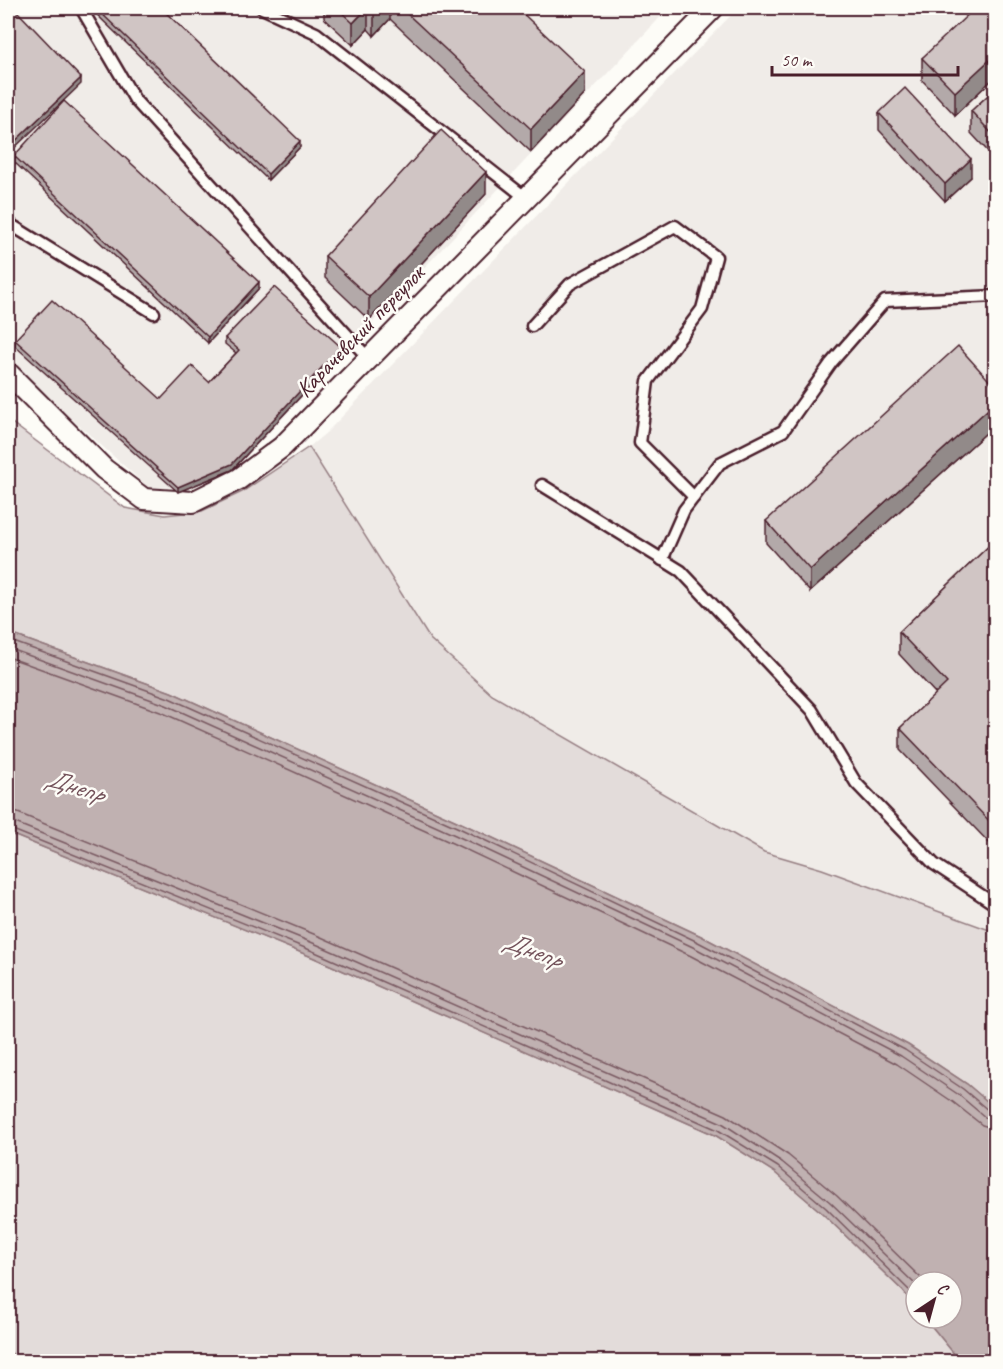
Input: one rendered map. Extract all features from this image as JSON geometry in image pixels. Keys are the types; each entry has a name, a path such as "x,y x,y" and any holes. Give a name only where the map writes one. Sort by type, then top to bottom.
{"street":[{"name":"Карачевский переулок","path":"8,373 104,469 144,500 193,502 239,479 282,447 713,8"}],"lane":[{"path":"81,8 135,100 369,359"},
{"path":"262,8 316,33 526,198"},
{"path":"8,223 154,313"},
{"path":"532,326 570,284 675,226 716,257 702,309 648,381 640,443 694,497"},
{"path":"662,560 684,510 720,463 783,431 831,363 885,301 996,296"},
{"path":"542,485 681,571 813,710 856,783 934,864 996,905"}],"shaded area":[{"path":"8,8 669,8 222,482 150,489 8,362"},
{"path":"738,8 995,8 995,932 822,869 764,852 492,695 430,639 309,447 327,432"},
{"path":"8,420 125,508 165,515 202,511 242,492 309,447 430,639 492,695 764,852 822,869 995,932 995,1108 967,1084 908,1045 701,936 461,823 171,692 8,633"},
{"path":"8,833 312,957 715,1135 774,1172 821,1212 904,1292 904,1330 935,1330 960,1361 19,1362 8,1349"}],"water":[{"name":"Днепр","path":"8,633 171,692 461,823 701,936 908,1045 967,1084 995,1108 995,1361 960,1361 935,1330 964,1330 964,1270 904,1270 904,1292 821,1212 774,1172 715,1135 312,957 8,833"}],"building":[{"path":"8,8 14,8 81,78 8,148"},
{"path":"96,8 161,8 300,141 268,174"},
{"path":"337,8 367,8 353,23"},
{"path":"368,8 380,8 374,13"},
{"path":"401,8 517,8 585,72 531,129"},
{"path":"975,8 996,8 996,54 955,92 922,58"},
{"path":"905,88 971,159 945,184 879,113"},
{"path":"996,88 996,138 971,111"},
{"path":"64,101 259,282 208,337 14,156"},
{"path":"441,130 486,172 369,297 325,256"},
{"path":"274,287 341,347 232,464 178,487 15,340 52,300 161,399 192,366 209,382 239,350 225,338"},
{"path":"958,346 996,388 996,402 810,570 766,521"},
{"path":"996,539 996,828 900,728 947,683 899,632"}]}
